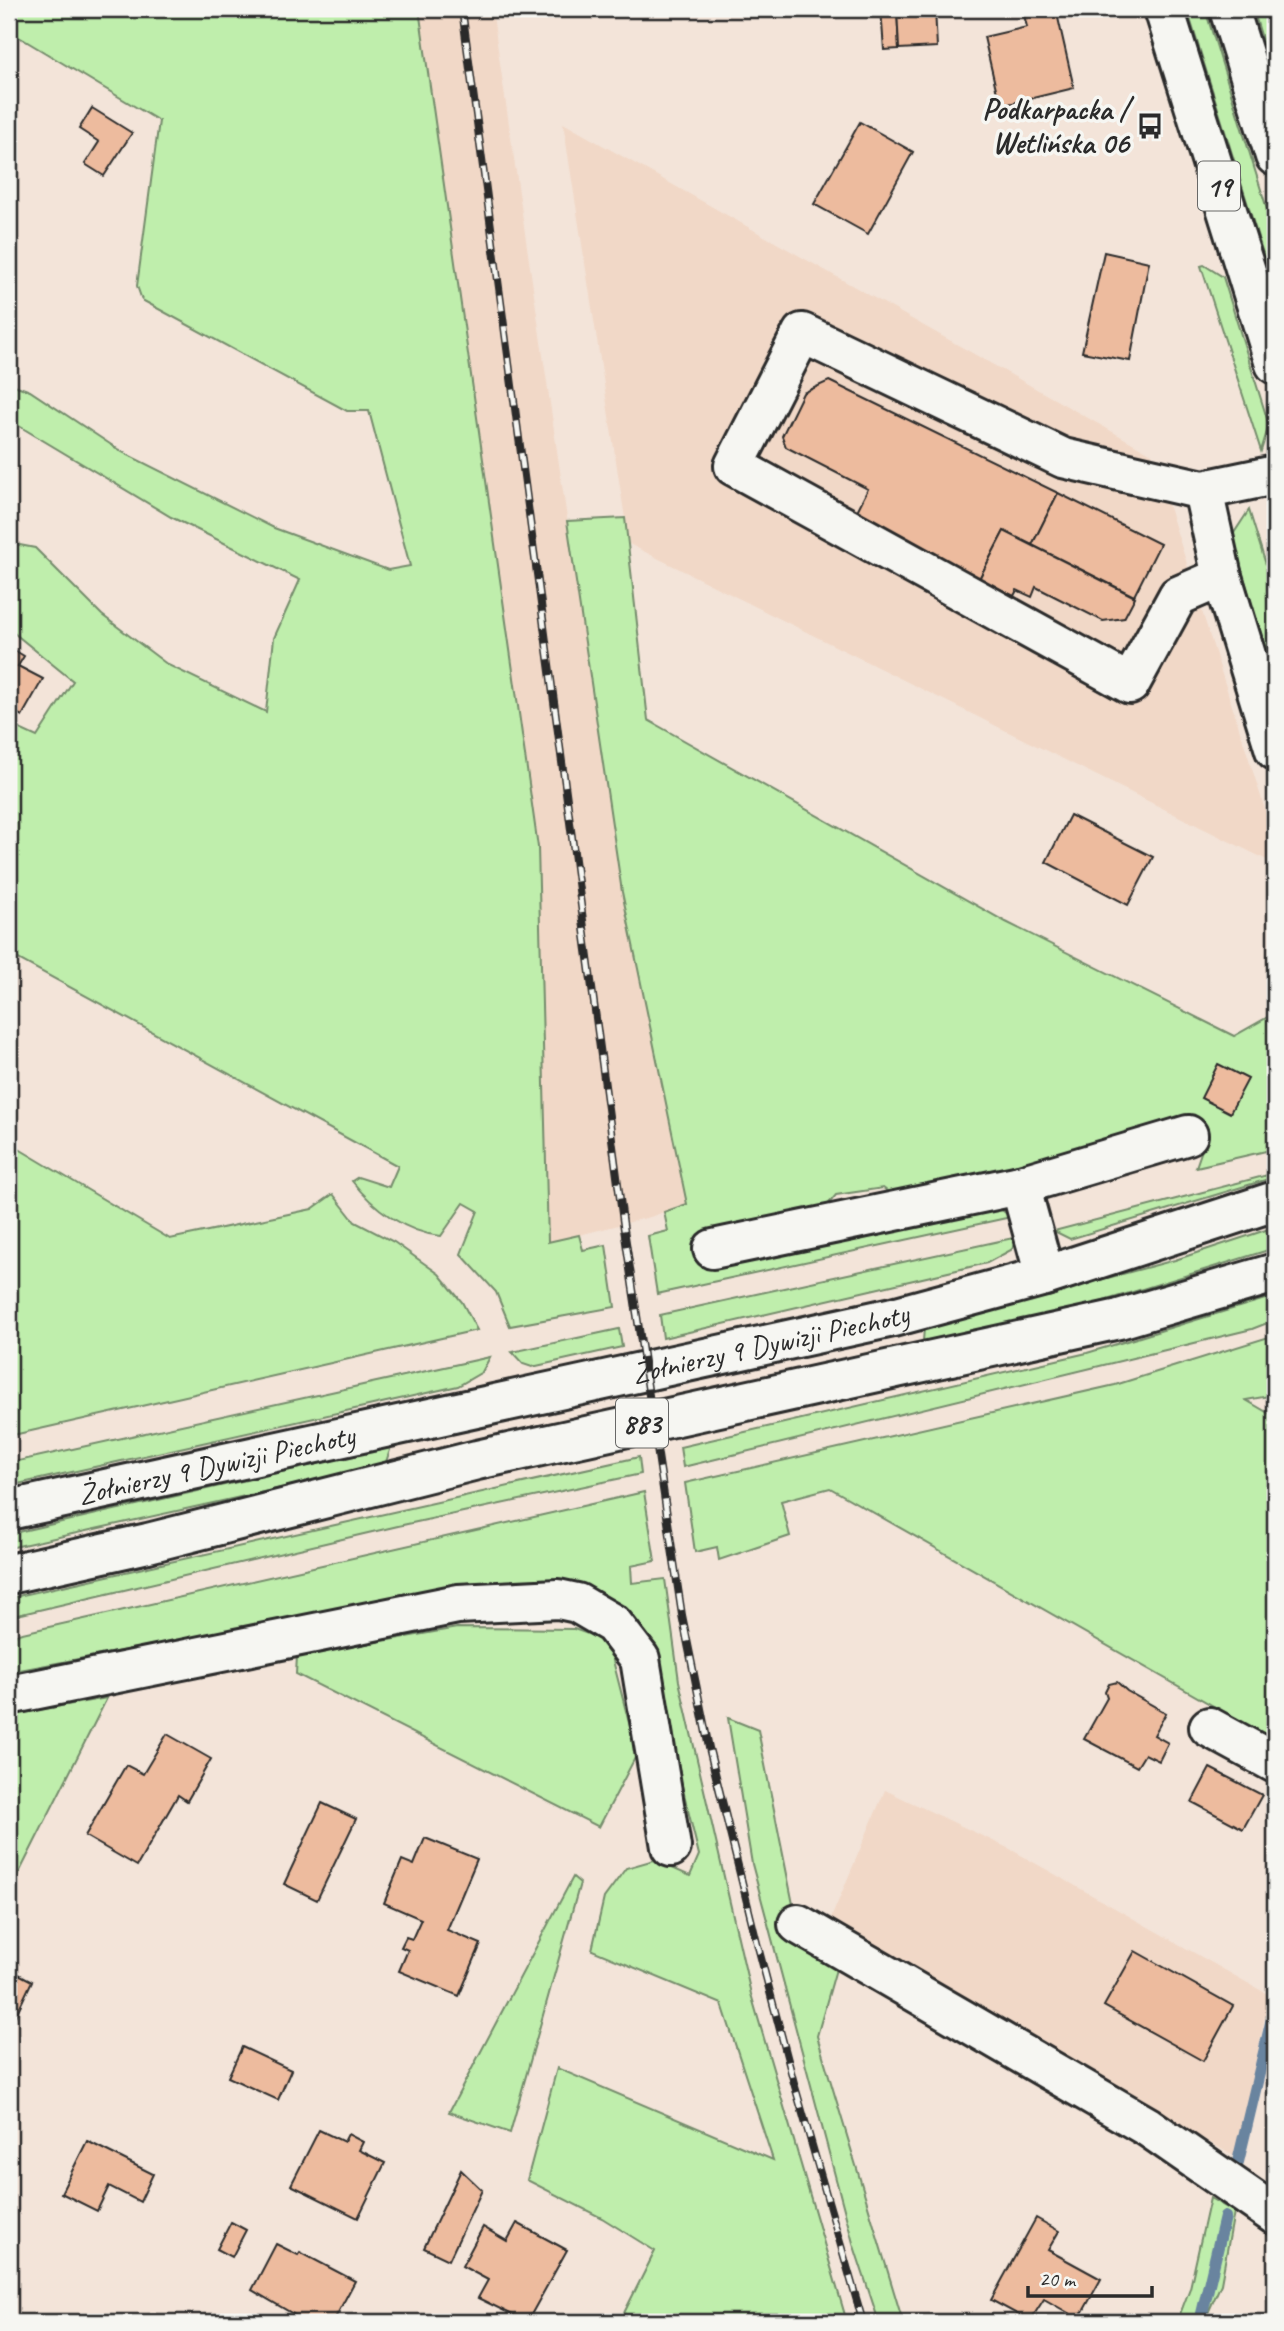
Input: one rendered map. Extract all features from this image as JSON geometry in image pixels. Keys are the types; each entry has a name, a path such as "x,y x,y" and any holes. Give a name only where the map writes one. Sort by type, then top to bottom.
{"main road":[{"name":"19","path":"1164,9 1275,364"},
{"name":"19","path":"1229,9 1275,156"},
{"path":"1222,577 1178,596 1130,684 734,466 802,333 1063,458 1203,489 1275,475"},
{"path":"1203,489 1222,577 1275,750"},
{"path":"713,1249 1020,1185 1188,1135"},
{"path":"1020,1185 1045,1276"},
{"name":"Żołnierzy 9 Dywizji Piechoty","path":"9,1510 892,1317 1045,1276 1275,1202"},
{"name":"Żołnierzy 9 Dywizji Piechoty","path":"9,1574 148,1543 477,1460 1119,1319 1275,1273"},
{"path":"9,1695 458,1604 558,1599 577,1603 613,1624 640,1659 671,1847"},
{"path":"1209,1727 1275,1763"},
{"path":"798,1924 1148,2127 1275,2215"}],"shaded area":[{"path":"419,9 492,9 622,892 687,1204 650,1217 548,1243 538,847"},
{"path":"563,123 1152,454 1275,841 1275,864 629,544"},
{"path":"885,1790 1010,1849 1269,1995 1237,2158 829,1923"}],"green space":[{"path":"9,9 419,9 538,847 548,1242 579,1235 583,1250 606,1245 615,1307 510,1326 496,1292 461,1254 478,1211 464,1203 441,1236 415,1230 391,1218 370,1201 352,1181 358,1177 389,1187 398,1166 9,954 9,724 37,737 73,681 9,629 9,543 35,548 102,615 168,665 266,712 274,638 300,580 171,517 9,420 9,383 30,391 122,452 274,528 388,570 410,566 369,411 347,411 142,300 137,286 159,121 9,31"},
{"path":"1187,9 1205,9 1275,235 1275,292"},
{"path":"1253,9 1275,9 1275,81"},
{"path":"1204,265 1223,277 1269,425 1261,451 1201,266"},
{"path":"1249,510 1275,594 1275,684 1232,536"},
{"path":"625,518 648,720 1006,922 1234,1036 1275,1013 1275,1149 1196,1167 1205,1141 979,1177 894,1196 883,1188 836,1195 819,1215 995,1205 1011,1217 657,1294 648,1236 668,1231 664,1212 687,1204 622,892 567,521"},
{"path":"9,1143 170,1239 312,1209 333,1194 355,1222 394,1242 439,1274 462,1302 477,1330 9,1436"},
{"path":"1275,1173 1275,1177 1070,1239 1054,1231"},
{"path":"1275,1227 1275,1248 1081,1308 923,1342 924,1327 1175,1260"},
{"path":"1022,1236 1011,1250 987,1263 663,1338 660,1315"},
{"path":"1275,1296 1275,1320 1252,1329 683,1467 680,1447 1087,1353"},
{"path":"619,1329 622,1347 532,1367 523,1364 512,1352"},
{"path":"1275,1335 1275,1395 1246,1400 1275,1417 1275,1741 830,1488 781,1501 790,1536 719,1560 717,1547 695,1552 685,1483 1115,1385"},
{"path":"490,1357 482,1372 458,1386 9,1486 9,1463"},
{"path":"391,1447 385,1465 9,1548 9,1534"},
{"path":"639,1457 641,1474 398,1526 9,1617 9,1598"},
{"path":"644,1492 655,1561 631,1566 632,1583 665,1579 679,1681 751,1994 847,2322 620,2321 655,2251 602,2218 527,2180 557,2068 773,2160 722,2004 592,1950 604,1898 626,1868 654,1860 690,1876 699,1855 656,1680 632,1616 587,1590 457,1588 9,1672 9,1636"},
{"path":"457,1628 574,1629 608,1641 637,1754 599,1827 296,1674 297,1656"},
{"path":"107,1698 14,1883 9,1881 9,1715"},
{"path":"728,1718 758,1730 800,1939 838,1962 817,2036 903,2322 879,2322 853,2243 752,1864"},
{"path":"573,1877 580,1883 510,2133 449,2112"},
{"path":"1210,2198 1234,2212 1221,2284 1204,2322 1177,2322 1190,2288"}],"building":[{"path":"881,9 897,9 899,49 884,50"},
{"path":"897,9 935,9 937,47 899,49"},
{"path":"1056,9 1074,88 1000,106 984,37 1027,27 1023,11"},
{"path":"92,108 132,133 104,176 85,164 99,142 79,129"},
{"path":"860,122 913,152 868,234 814,204"},
{"path":"1104,252 1149,262 1130,361 1082,352"},
{"path":"829,381 1058,493 1032,545 1004,531 979,579 855,515 868,489 786,447 782,436 803,393"},
{"path":"1058,493 1160,544 1134,596 1032,545"},
{"path":"1004,531 1135,597 1124,618 1103,621 1036,587 1032,597 1017,590 1014,596 979,579"},
{"path":"9,647 24,656 18,666 43,679 22,716 9,709"},
{"path":"1070,815 1153,857 1128,905 1046,862"},
{"path":"1218,1064 1248,1079 1230,1113 1201,1098"},
{"path":"1117,1682 1127,1691 1166,1713 1154,1735 1168,1743 1159,1761 1145,1754 1137,1767 1084,1739 1107,1698 1105,1692 1109,1684"},
{"path":"167,1734 211,1759 187,1801 178,1795 137,1866 85,1836 126,1765 143,1774"},
{"path":"1210,1768 1262,1795 1243,1829 1192,1802"},
{"path":"322,1803 356,1819 317,1900 284,1884"},
{"path":"425,1838 477,1859 447,1930 481,1944 459,1996 399,1971 408,1950 401,1947 406,1937 412,1939 421,1919 384,1903 402,1860 414,1865"},
{"path":"1135,1951 1233,2006 1203,2061 1104,2006"},
{"path":"9,1969 32,1981 13,2021 9,2019"},
{"path":"242,2047 291,2070 278,2100 228,2077"},
{"path":"319,2130 344,2142 348,2134 363,2142 359,2150 385,2163 358,2218 291,2185"},
{"path":"87,2141 153,2174 140,2202 109,2186 97,2211 61,2193"},
{"path":"461,2170 482,2190 449,2260 424,2248"},
{"path":"1036,2218 1059,2231 1048,2250 1101,2279 1079,2319 1044,2299 1030,2321 991,2300"},
{"path":"231,2222 246,2230 232,2257 217,2249"},
{"path":"517,2223 567,2250 527,2322 478,2298 488,2280 462,2266 483,2227 507,2241"},
{"path":"276,2244 298,2255 300,2252 355,2281 333,2322 307,2322 252,2290"}],"waterway":[{"path":"1237,2166 1275,2006"},
{"path":"1200,2322 1225,2217"}],"railway":[{"path":"462,9 624,1229 682,1615 709,1748 757,1943 863,2322"}],"place":[{"name":"Podkarpacka / Wetlińska 06","path":"1150,126"}]}
